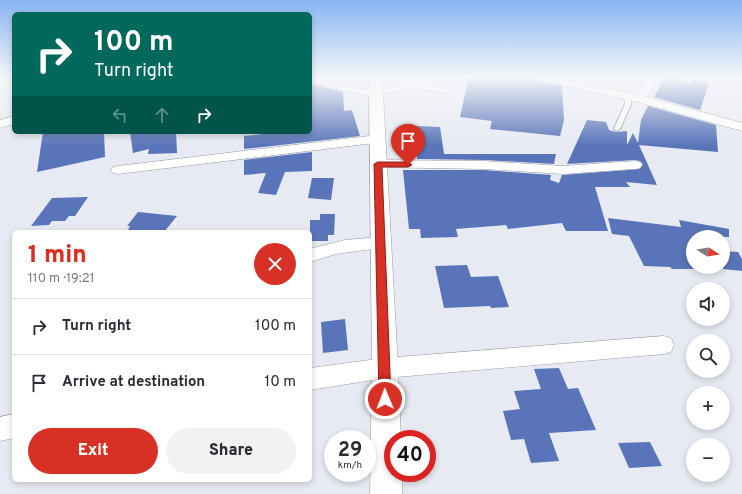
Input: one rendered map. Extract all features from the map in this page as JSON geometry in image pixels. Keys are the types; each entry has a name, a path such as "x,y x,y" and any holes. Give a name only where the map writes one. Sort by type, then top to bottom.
{"street":[{"path":"376,100 381,243 386,494"},
{"path":"644,100 742,127"},
{"path":"0,124 12,121"},
{"path":"118,170 378,139"},
{"path":"378,164 484,165 563,170 635,165"},
{"path":"312,255 347,245 381,243"},
{"path":"312,379 384,368 664,346"},
{"path":"0,429 12,426"}],"lane":[{"path":"617,129 628,104 627,100"}],"building":[{"path":"312,100 343,100 344,111 352,110 360,136 244,149 244,136 262,134 312,134"},
{"path":"464,100 563,100 564,120 560,136 490,129 492,121 460,117"},
{"path":"665,100 703,100 700,110"},
{"path":"648,106 716,125 718,152 639,145 657,185 626,182 630,187 595,187 608,231 566,231 562,223 508,229 506,225 456,229 458,237 421,238 420,229 409,229 403,170 484,170 551,175 550,180 559,183 562,175 640,169 643,164 640,161 635,160 567,164 587,120 606,122 609,130 616,132 627,131 627,145 633,133 638,143 641,120"},
{"path":"416,126 440,127 444,154 556,154 554,164 484,160 417,159"},
{"path":"43,134 104,134 105,157 37,172"},
{"path":"130,134 176,134 177,153 148,154 149,149 133,153"},
{"path":"312,152 312,171 285,172 276,195 258,193 266,173 244,175 244,160"},
{"path":"312,178 334,178 331,200 308,198"},
{"path":"88,197 75,216 69,216 65,221 52,221 49,225 31,226 52,198"},
{"path":"138,212 177,216 166,230 128,230 130,226 127,226"},
{"path":"320,214 335,214 334,235 328,235 328,241 312,241 310,220 320,220"},
{"path":"608,218 681,227 679,220 729,229 686,230 686,269 644,266 629,236 612,234"},
{"path":"730,251 738,252 742,259 742,271 730,270"},
{"path":"467,265 471,277 498,276 509,307 491,308 490,306 444,308 435,266"},
{"path":"345,319 348,350 323,353 321,322"},
{"path":"559,368 568,389 578,388 596,430 549,433 559,461 531,463 524,439 511,440 503,411 520,409 514,391 541,389 534,369"},
{"path":"650,442 662,466 629,468 618,443"}],"route":[{"path":"385,399 378,164 408,165"}]}
